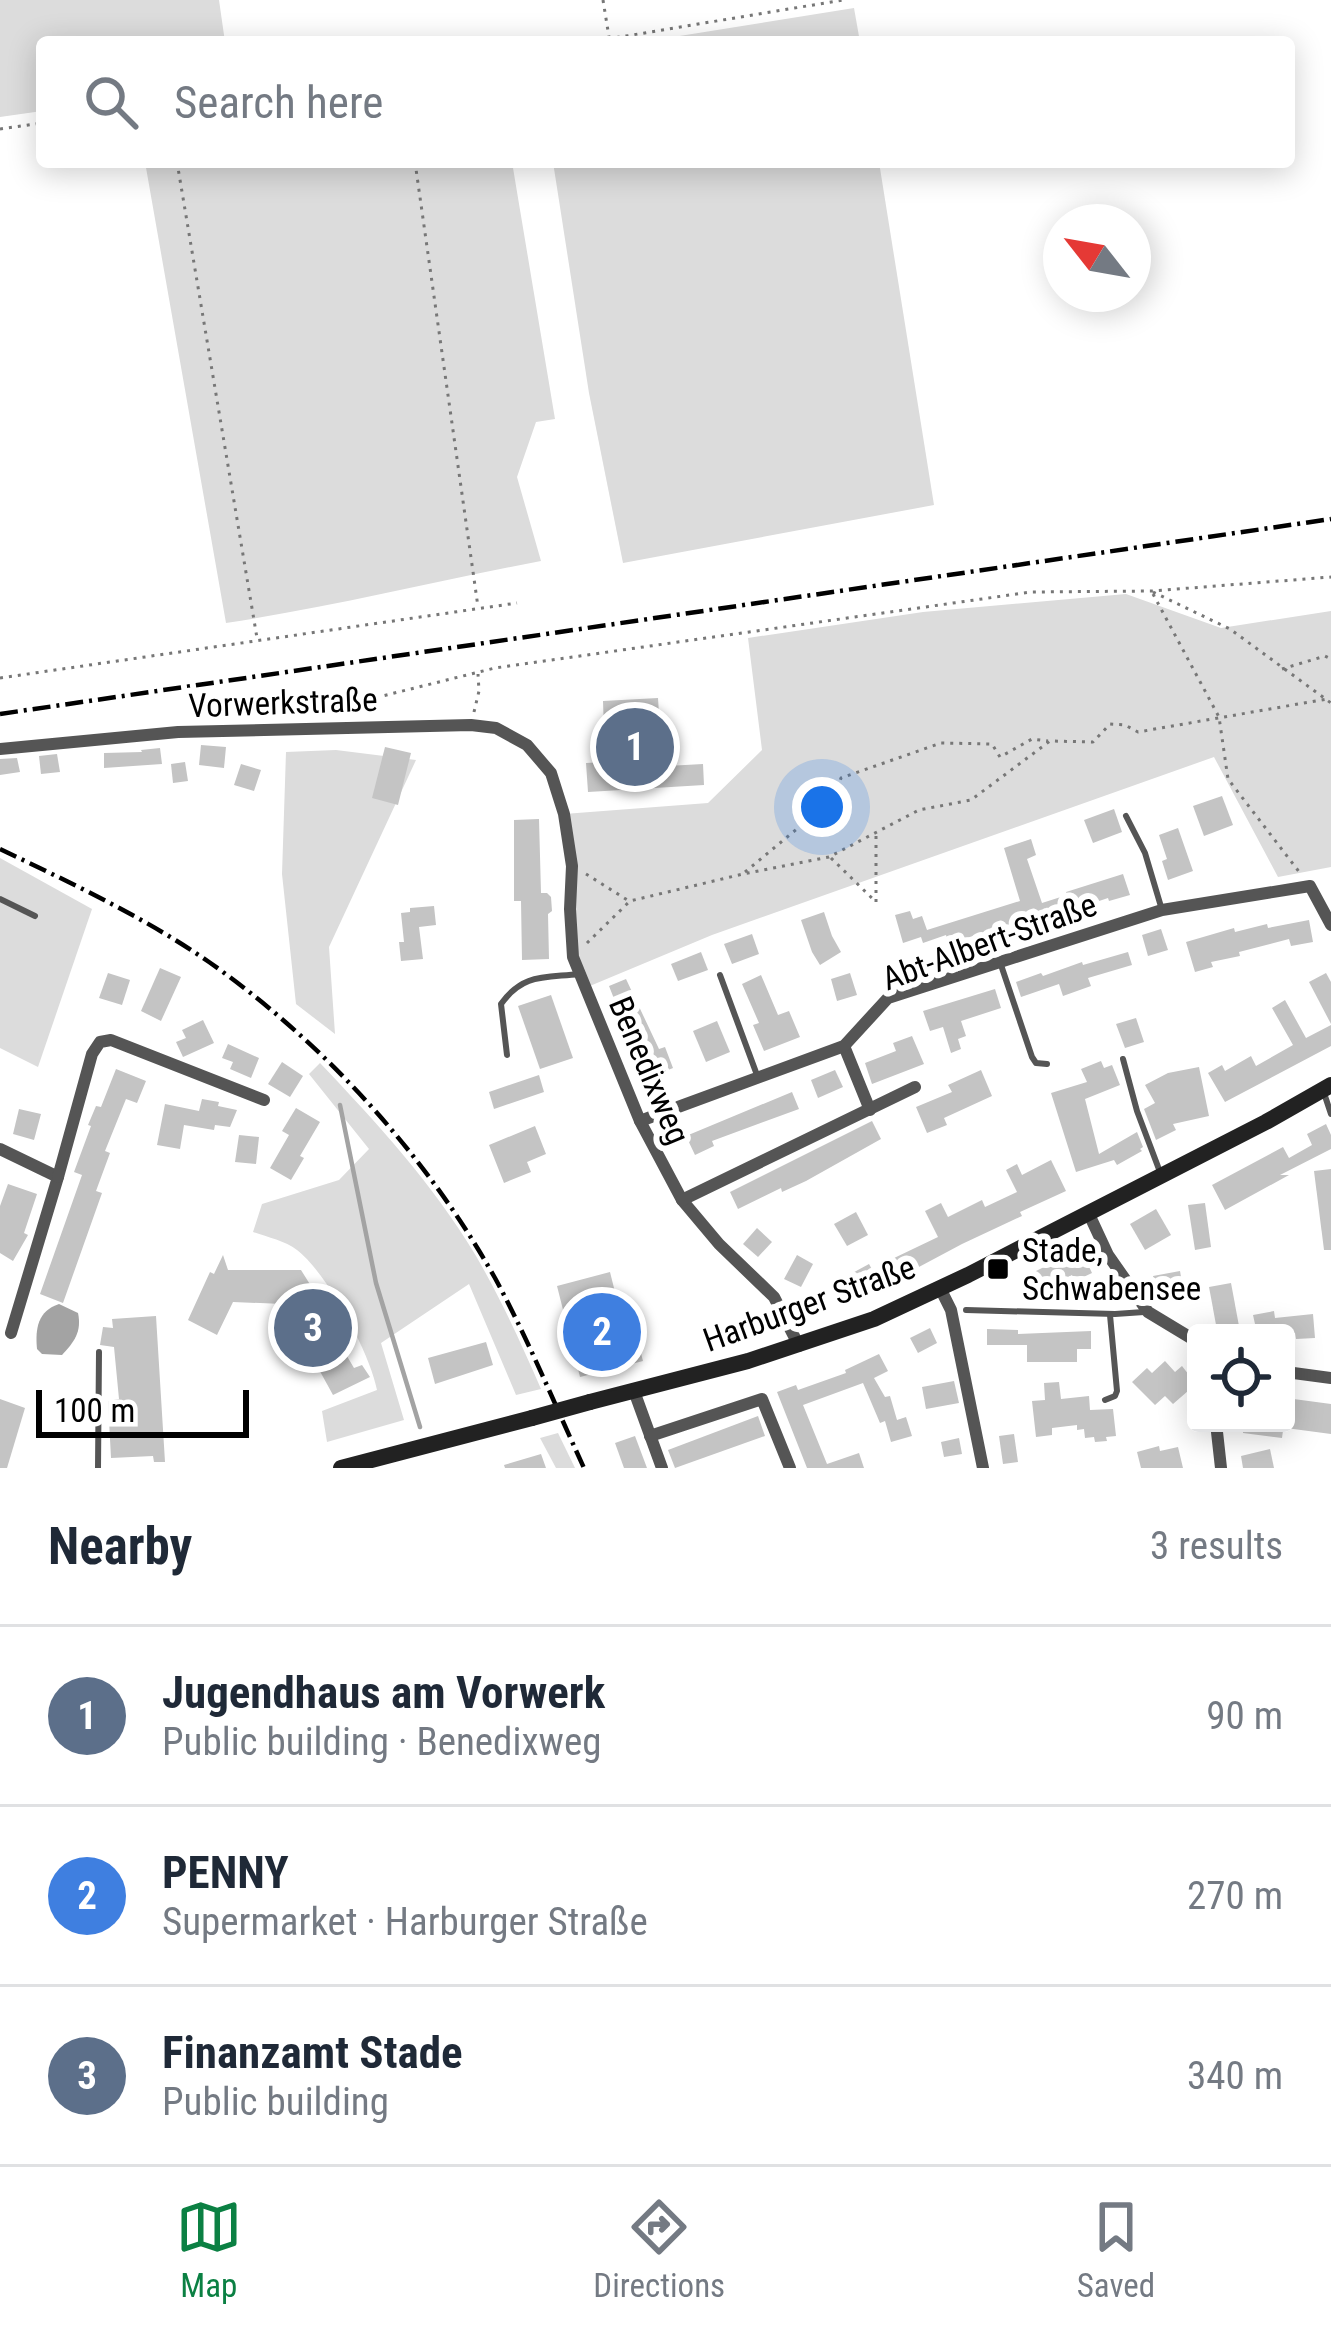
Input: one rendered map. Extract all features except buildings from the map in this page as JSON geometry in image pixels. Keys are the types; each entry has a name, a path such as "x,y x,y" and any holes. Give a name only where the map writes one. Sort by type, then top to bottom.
{"main road":[{"name":"Harburger Straße","path":"341,1468 799,1346 874,1319 1327,1087"}],"street":[{"name":"Vorwerkstraße","path":"0,749 178,732 471,725 496,728 527,745 550,772"},
{"name":"Benedixweg","path":"550,772 564,814 572,866 573,957 640,1121 682,1200 773,1297 799,1346"},
{"name":"Abt-Albert-Straße","path":"640,1121 844,1046 888,998 1162,910 1310,886"},
{"path":"1310,886 1331,926"},
{"path":"11,1333 92,1054 100,1042 111,1040 264,1100"},
{"path":"844,1046 869,1110"},
{"path":"682,1200 915,1088"},
{"path":"0,1149 58,1177"},
{"path":"1088,1212 1108,1255 1148,1312 1187,1336"},
{"path":"940,1288 951,1310 983,1468"},
{"path":"1295,1373 1331,1378"},
{"path":"634,1391 662,1468"},
{"path":"650,1436 762,1399 790,1468"},
{"path":"1217,1432 1220,1468"}],"lane":[{"path":"1126,816 1145,853 1162,910"},
{"path":"0,899 34,916"},
{"path":"1000,962 1032,1057 1036,1063 1047,1064"},
{"path":"507,1054 501,1004 510,992 519,983 579,974"},
{"path":"720,975 758,1078"},
{"path":"1123,1059 1146,1139 1162,1175"},
{"path":"1327,1087 1331,1114"},
{"path":"966,1310 1148,1312"},
{"path":"1105,1400 1117,1391 1110,1314"},
{"path":"98,1468 99,1352"}],"path":[{"path":"603,0 609,36"},
{"path":"627,36 843,0"},
{"path":"0,129 36,124"},
{"path":"178,168 257,640"},
{"path":"416,168 478,609"},
{"path":"293,718 478,672 1031,592 1152,591 1331,578"},
{"path":"1152,591 1230,629 1329,701"},
{"path":"1152,591 1219,717 1228,779 1310,886"},
{"path":"0,678 517,603"},
{"path":"1282,668 1324,656 1331,659"},
{"path":"471,725 478,672"},
{"path":"743,874 833,799 841,778 941,743 992,744 1000,757 1031,739 1093,742 1110,724 1138,732 1329,701"},
{"path":"573,957 630,902 830,857 919,810 971,800 1050,741"},
{"path":"830,857 876,902 876,831"},
{"path":"572,866 630,902"}],"shaded area":[{"path":"0,0 219,0 224,36 36,36 36,112 0,117"},
{"path":"854,8 859,36 679,36"},
{"path":"146,168 513,168 555,419 536,422 517,477 541,561 226,623"},
{"path":"554,168 880,168 934,505 623,563 589,393"},
{"path":"1126,594 1221,628 1331,611 1331,867 1278,877 1214,757 712,935 585,988 573,957 564,814 708,803 762,750 748,638 923,612"},
{"path":"336,750 416,760 329,947 335,1034 296,1004 282,874 286,752"},
{"path":"0,858 92,909 38,1067 0,1048"},
{"path":"320,1063 403,1155 460,1230 541,1389 516,1395 469,1284 381,1343 404,1420 327,1442 322,1411 377,1390 373,1374 346,1315 309,1261 287,1244 253,1232 262,1204 339,1180 369,1149 309,1074"},
{"path":"59,1304 78,1313 78,1331 62,1355 42,1354 37,1349 39,1321"},
{"path":"558,1433 575,1468 556,1468 540,1438"}],"waterway":[{"path":"340,1105 376,1283 420,1427"}],"railway":[{"path":"0,714 1331,519"},
{"path":"0,849 133,915 209,962 292,1028 369,1104 468,1232 530,1348 584,1468"}],"place":[{"name":"Jugendhaus am Vorwerk","path":"635,747"},
{"name":"Stade, Schwabensee","path":"998,1269"},
{"name":"Finanzamt Stade","path":"313,1328"},
{"name":"PENNY","path":"602,1332"}]}
